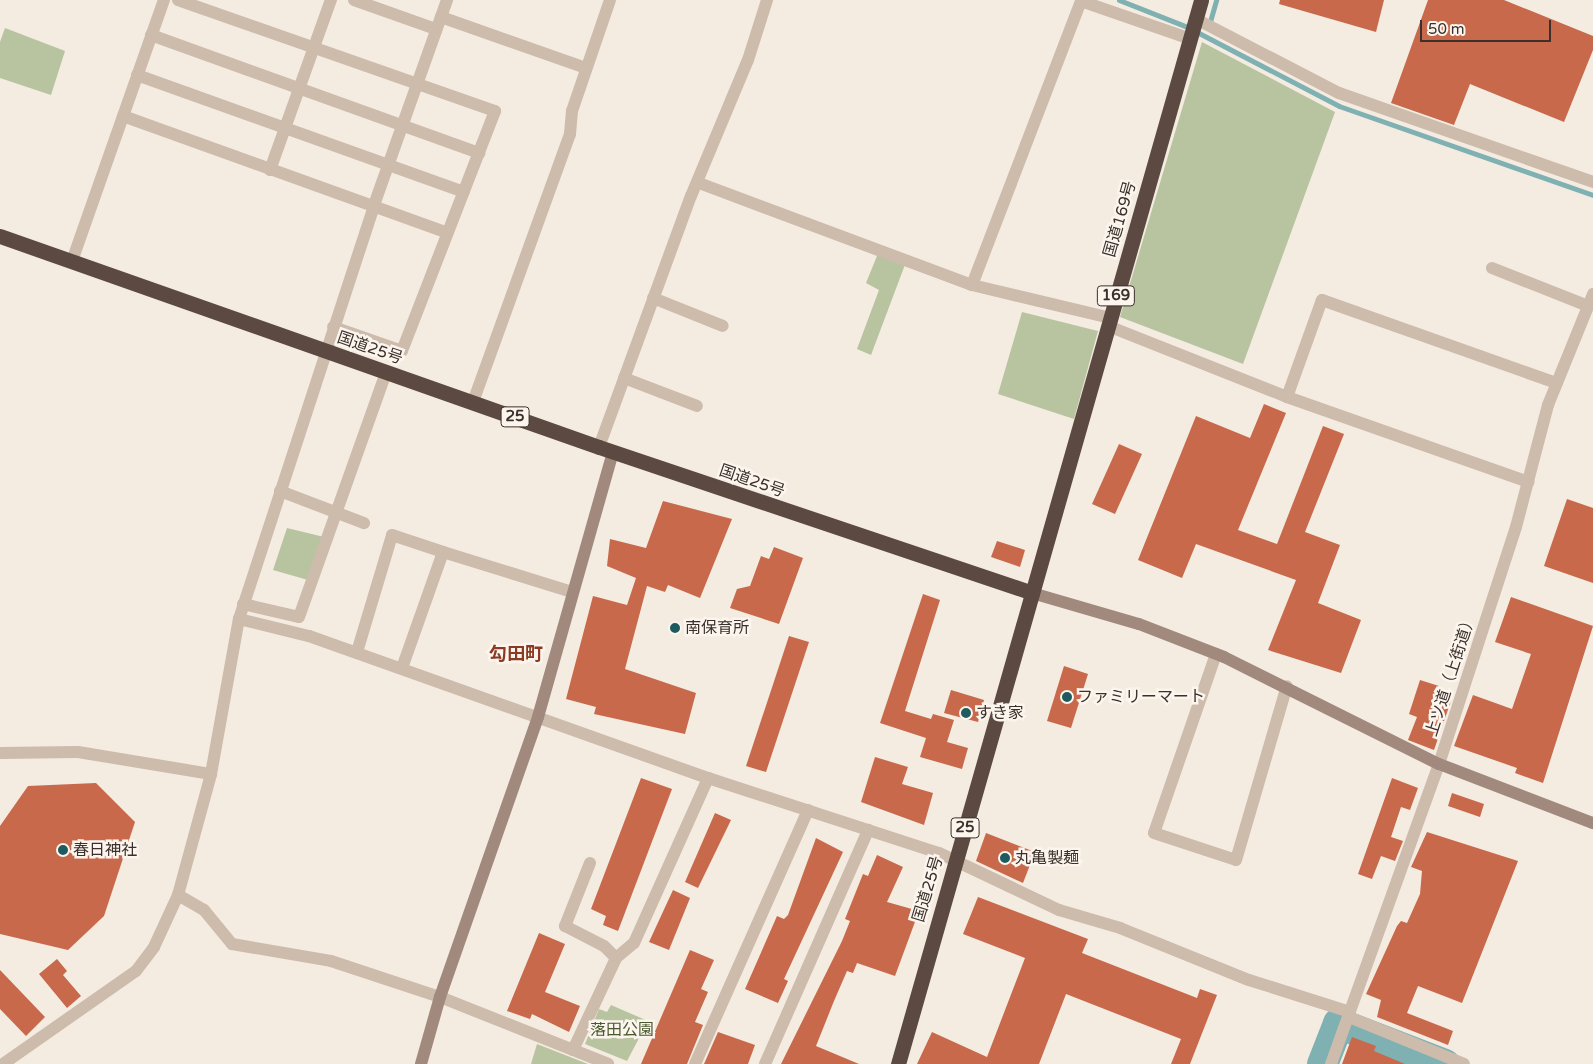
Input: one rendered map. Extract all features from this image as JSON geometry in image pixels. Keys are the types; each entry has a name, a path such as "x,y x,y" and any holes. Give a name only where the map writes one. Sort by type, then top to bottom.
{"highway":[{"name":"国道169号","path":"1032,593 1201,0"},
{"name":"国道25号","path":"0,236 598,447 1032,593 898,1064"}],"street":[{"path":"72,261 164,0"},
{"path":"178,0 314,46 495,111 402,351 333,327"},
{"path":"270,170 332,0"},
{"path":"354,0 439,23 586,68"},
{"path":"2,1063 136,970 154,947 178,895 212,774 243,604 374,205 447,0"},
{"path":"473,402 570,134 586,68 610,0"},
{"path":"598,447 767,0"},
{"path":"972,285 1081,1 1191,39"},
{"path":"1196,19 1339,93 1593,182"},
{"path":"151,35 479,153"},
{"path":"137,75 464,192"},
{"path":"123,116 448,233"},
{"path":"699,183 972,285 1109,322 1287,397 1528,482"},
{"path":"1492,268 1591,300"},
{"path":"654,298 723,326"},
{"path":"1287,397 1322,300 1557,383"},
{"name":"上ツ道（上街道）","path":"1331,1064 1438,764 1528,482 1557,383 1591,300"},
{"path":"243,604 299,616 386,372"},
{"path":"624,378 697,406"},
{"path":"421,1064 440,997 538,717 613,452"},
{"path":"280,491 364,523"},
{"path":"357,652 392,535 572,592"},
{"path":"402,668 443,552"},
{"path":"1032,593 1139,624 1216,654 1287,686 1438,764 1593,823"},
{"path":"239,618 357,652 708,778 956,861 1059,910 1120,928 1249,980 1350,1015 1464,1064"},
{"path":"1216,654 1154,833 1236,860 1287,686"},
{"path":"0,753 78,752 212,774"},
{"path":"573,1050 616,958 634,944 708,778"},
{"path":"695,1064 808,810"},
{"path":"765,1064 868,830"},
{"path":"590,863 565,926 604,946 616,958"},
{"path":"178,895 204,910 232,944 331,961 440,997 608,1064"}],"green space":[{"path":"5,28 65,51 51,95 0,78 0,42"},
{"path":"1202,42 1335,112 1243,364 1120,317"},
{"path":"879,251 906,262 871,355 857,349 879,290 866,283"},
{"path":"1022,312 1098,331 1074,419 998,394"},
{"path":"287,528 324,537 308,580 273,570"},
{"name":"落田公園","path":"611,1005 648,1021 627,1061 585,1044 599,1009 607,1012"},
{"path":"537,1044 588,1064 531,1064"}],"building":[{"path":"1280,0 1384,0 1376,32 1279,4"},
{"path":"1428,0 1504,0 1593,36 1593,50 1564,122 1470,84 1454,125 1391,103"},
{"path":"1264,404 1286,413 1238,530 1277,544 1323,426 1344,434 1305,532 1340,545 1318,603 1361,620 1341,673 1268,650 1296,580 1196,544 1182,578 1138,560 1196,416 1250,438"},
{"path":"1119,444 1142,454 1115,514 1092,504"},
{"path":"1567,499 1593,508 1593,583 1544,566"},
{"path":"663,501 732,519 700,598 668,585 665,592 647,586 625,669 696,693 685,734 594,714 596,707 566,699 593,596 627,605 636,578 607,566 610,539 646,548"},
{"path":"997,541 1025,550 1020,567 991,557"},
{"path":"774,547 803,558 779,624 730,608 737,589 750,586 761,556 769,559"},
{"path":"923,594 940,600 905,711 931,719 933,714 954,720 947,742 968,748 962,769 920,757 926,738 880,723"},
{"path":"1511,597 1593,626 1543,783 1515,773 1517,768 1454,746 1473,695 1512,709 1531,654 1495,642"},
{"path":"789,636 809,642 766,772 746,766"},
{"name":"ファミリーマート","path":"1064,666 1088,674 1071,728 1047,721"},
{"path":"1420,680 1439,686 1437,693 1452,698 1434,750 1408,740 1417,717 1409,714"},
{"path":"951,690 984,700 978,722 944,713"},
{"path":"875,757 908,767 902,784 933,793 924,825 861,802"},
{"path":"641,778 672,789 618,931 603,925 606,916 591,909"},
{"path":"1392,778 1418,788 1410,810 1401,807 1391,837 1403,841 1395,861 1381,856 1372,879 1358,874"},
{"name":"春日神社","path":"96,783 135,822 104,916 68,950 0,934 0,826 28,786"},
{"path":"1452,793 1484,804 1480,817 1448,806"},
{"path":"715,813 731,820 698,888 685,882"},
{"path":"1427,832 1518,861 1462,1003 1418,986 1407,1013 1453,1031 1448,1045 1377,1017 1381,1000 1366,994 1397,926 1401,921 1407,923 1420,894 1422,871 1411,867"},
{"name":"丸亀製麺","path":"986,833 1035,852 1023,883 976,861"},
{"path":"816,838 843,852 784,979 788,981 778,1003 745,989 777,916 784,919 788,915"},
{"path":"877,855 903,867 887,902 919,911 895,976 857,963 853,973 847,971 816,1046 859,1064 781,1064 842,941 850,921 845,919 863,874 868,876"},
{"path":"673,890 690,898 669,950 649,942"},
{"path":"978,897 1088,939 1082,953 1197,998 1200,989 1217,995 1190,1064 1171,1064 1181,1039 1066,994 1039,1064 917,1064 932,1032 987,1057 1025,958 963,934"},
{"path":"539,933 565,944 545,992 580,1006 569,1032 532,1014 530,1019 507,1011"},
{"path":"690,950 714,960 701,989 708,992 695,1022 703,1025 687,1064 641,1064"},
{"path":"57,959 67,971 63,975 81,996 67,1008 39,974"},
{"path":"0,970 45,1017 26,1036 0,1009"},
{"path":"718,1032 755,1045 748,1064 704,1064"},
{"path":"1352,1037 1376,1046 1374,1051 1405,1064 1342,1064"}],"waterway":[{"path":"1119,0 1190,28"},
{"path":"1209,25 1216,0"},
{"path":"1195,31 1339,106 1593,195"},
{"path":"1322,1064 1338,1023 1444,1064"}],"place":[{"name":"南保育所","path":"675,628"},
{"name":"ファミリーマート","path":"1067,697"},
{"name":"すき家","path":"966,713"},
{"name":"春日神社","path":"63,850"},
{"name":"丸亀製麺","path":"1005,858"}],"district":[{"name":"勾田町","path":"516,654"}]}
